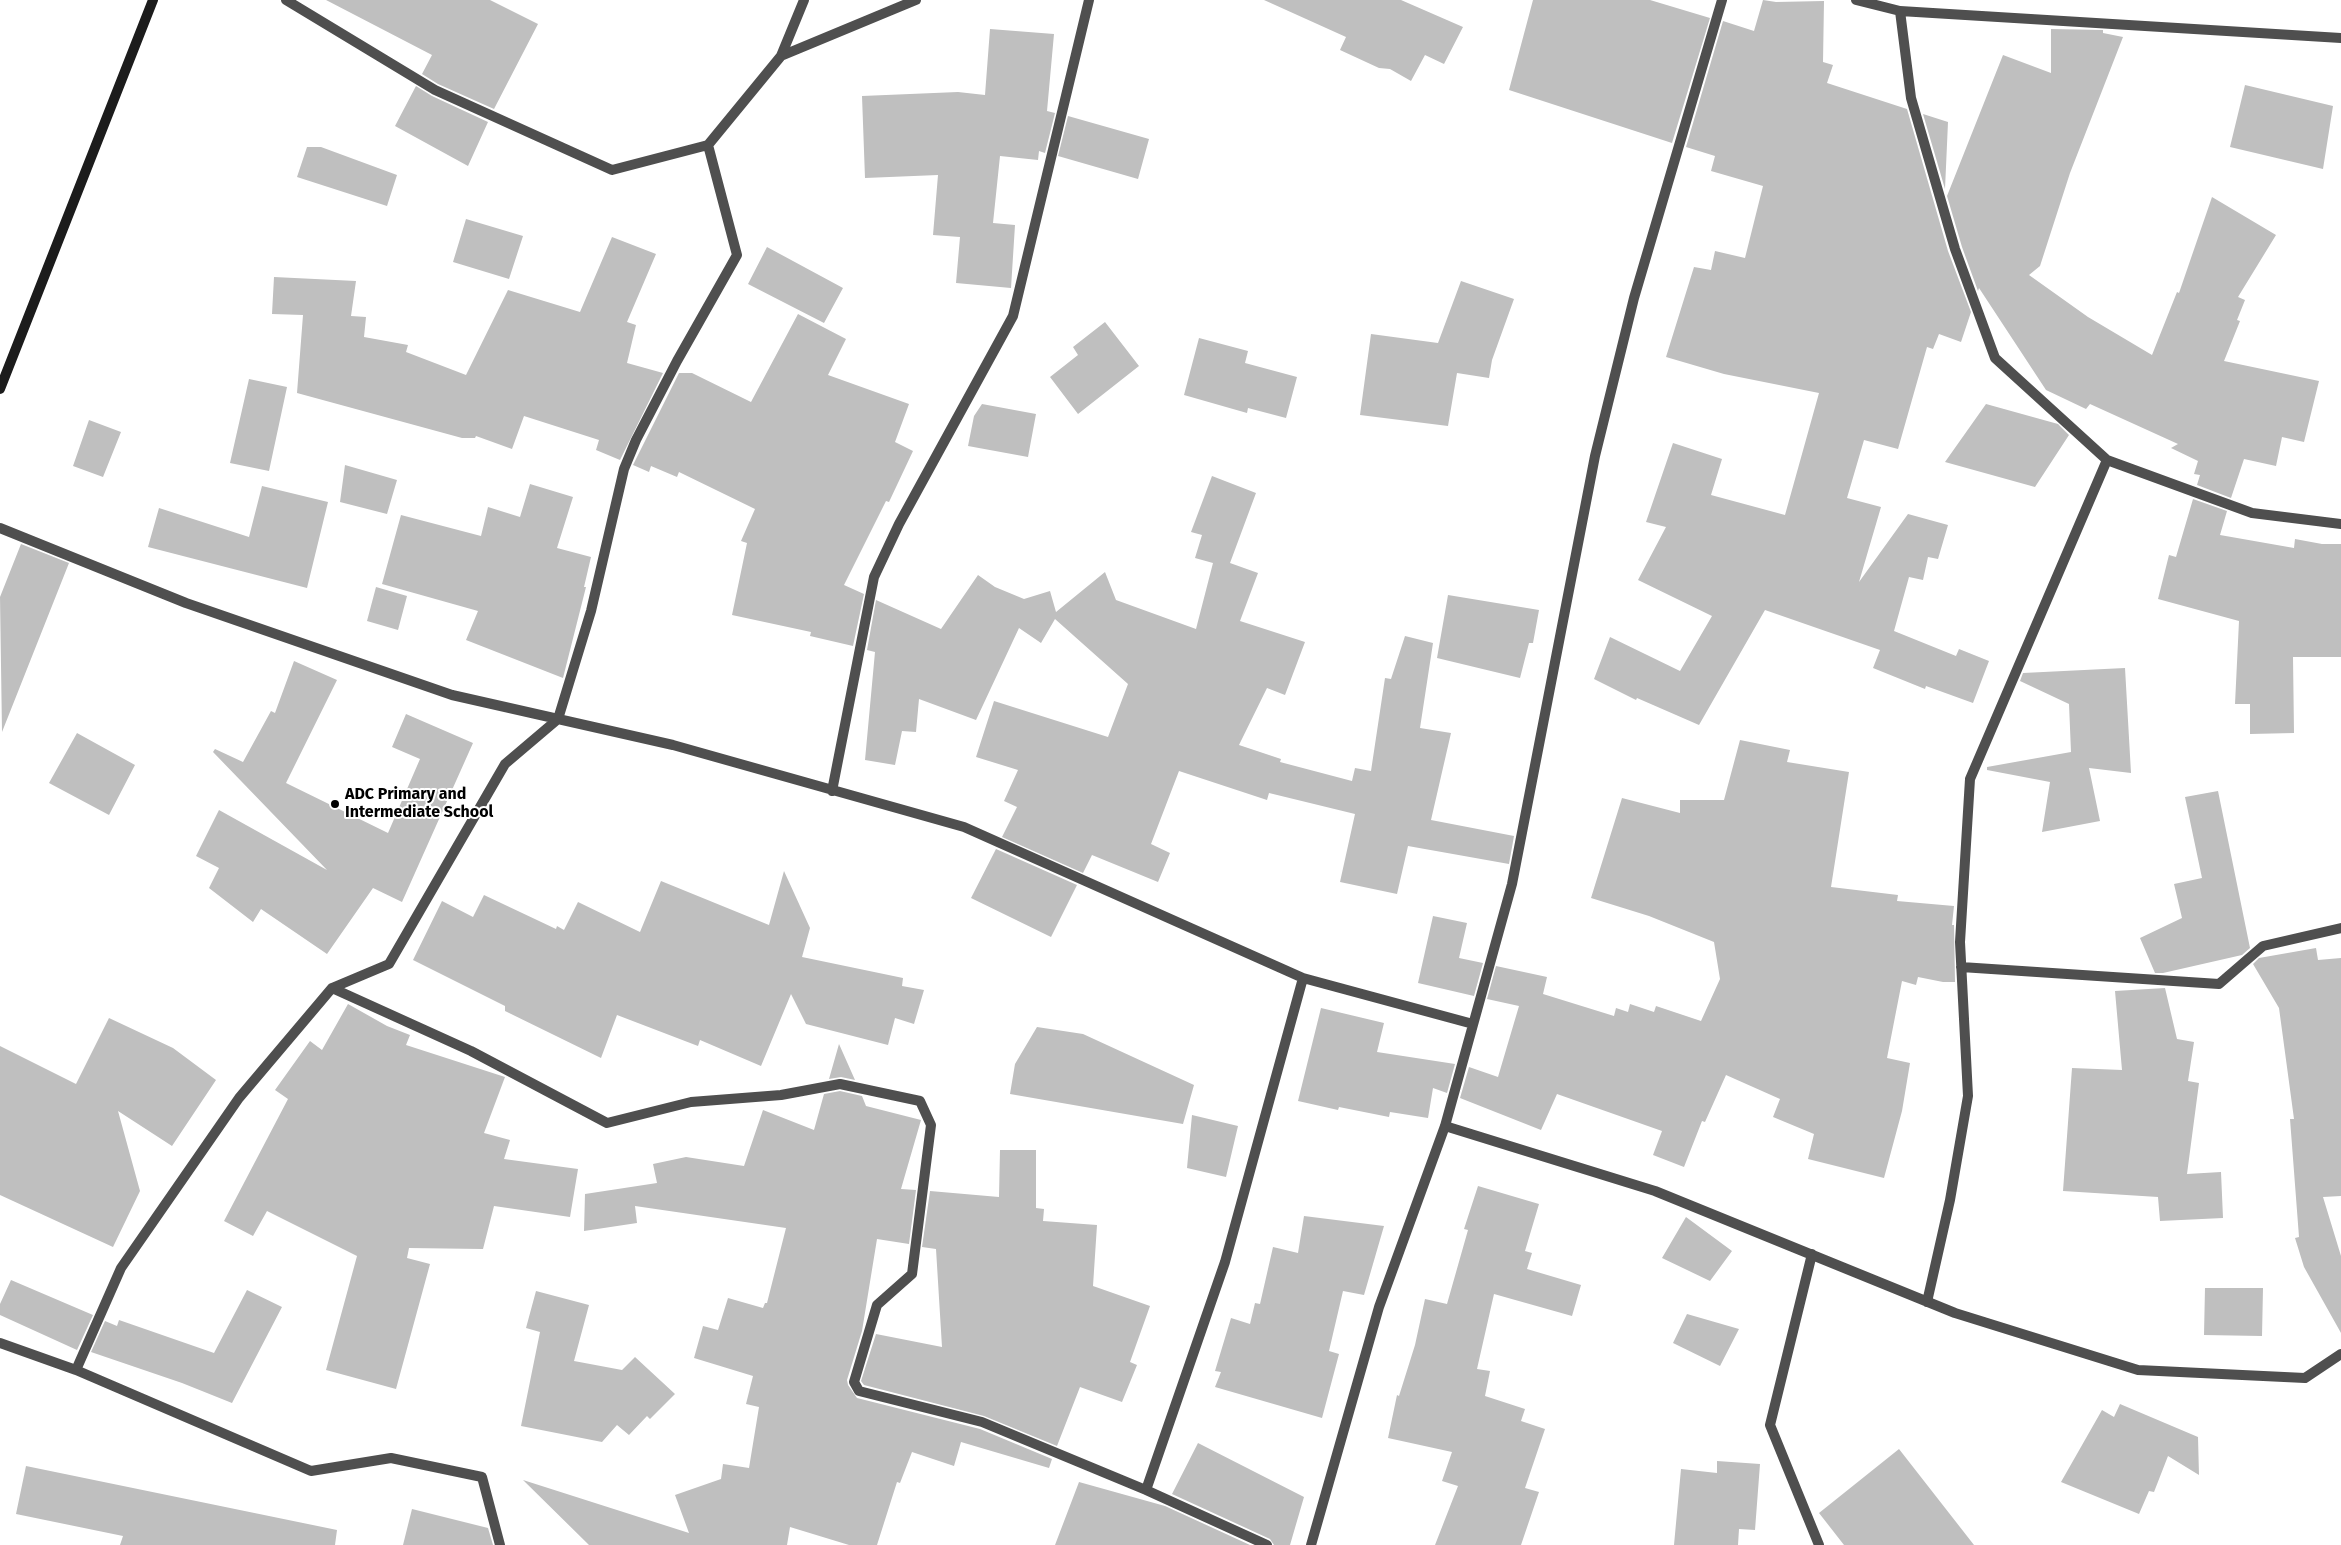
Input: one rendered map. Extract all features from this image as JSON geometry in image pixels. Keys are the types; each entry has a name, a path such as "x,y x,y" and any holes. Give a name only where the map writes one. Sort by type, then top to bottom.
{"main road":[{"path":"0,389 152,0"}],"street":[{"path":"286,0 435,90 612,170 708,145 781,56 804,0"},
{"path":"781,56 916,0"},
{"path":"832,790 874,577 899,524 1012,316 1088,0"},
{"path":"1311,1545 1379,1307 1445,1126 1512,884 1602,428 1634,298 1722,0"},
{"path":"1856,0 1900,11 2341,38"},
{"path":"1900,11 1911,98 1955,249 1995,358 2108,460 2252,513 2341,524"},
{"path":"76,1370 121,1268 239,1098 332,988 389,964 505,764 558,719 591,611 624,469 636,440 677,361 737,255 708,145"},
{"path":"1927,1302 1950,1200 1968,1096 1960,942 1970,778 2108,460"},
{"path":"0,528 186,602 452,695 673,745 964,827 1303,978 1473,1024"},
{"path":"1961,967 2220,984 2263,946 2341,928"},
{"path":"1146,1490 1225,1262 1303,978"},
{"path":"332,988 471,1051 607,1123 691,1102 781,1095 840,1084 920,1101 931,1126 912,1274 876,1305 854,1382 859,1391 982,1422 1146,1490 1267,1545"},
{"path":"1445,1126 1655,1191 1955,1313 2138,1370 2305,1378 2341,1354"},
{"path":"1812,1254 1770,1425 1819,1545"},
{"path":"0,1343 76,1370 311,1471 391,1458 482,1477 500,1545"}],"building":[{"path":"326,0 490,0 538,24 494,109 438,84 422,74 432,55"},
{"path":"1264,0 1401,0 1463,27 1444,64 1425,55 1411,81 1390,69 1379,68 1340,50 1346,37"},
{"path":"1533,0 1650,0 1710,18 1672,143 1509,90"},
{"path":"1763,0 1776,2 1824,1 1823,62 1833,65 1827,83 1907,109 1948,251 1971,312 1961,342 1939,334 1933,349 1927,347 1898,449 1864,440 1847,498 1881,507 1859,582 1908,514 1948,525 1938,559 1928,557 1923,580 1909,577 1894,631 1956,656 1959,649 1989,661 1973,703 1926,686 1925,689 1873,668 1880,650 1765,610 1699,725 1637,698 1636,700 1594,679 1610,637 1680,671 1712,616 1638,580 1666,527 1646,522 1673,443 1722,459 1711,495 1785,515 1819,393 1724,374 1666,357 1694,267 1711,270 1715,251 1745,258 1763,186 1711,171 1715,156 1686,147 1723,21 1754,31"},
{"path":"990,29 1054,34 1047,111 1055,113 1045,153 1039,151 1038,160 1000,156 993,223 1015,225 1011,288 956,283 960,237 933,235 938,175 865,178 862,96 958,92 985,95"},
{"path":"2051,29 2103,30 2103,33 2123,37 2070,173 2040,266 2029,275 2088,317 2152,355 2177,292 2179,293 2212,197 2276,235 2238,297 2245,300 2237,320 2240,321 2224,361 2319,381 2304,442 2282,437 2276,466 2244,459 2231,498 2197,485 2200,475 2194,474 2198,461 2171,448 2178,444 2090,404 2086,409 2046,390 1979,288 1978,291 1962,247 1947,196 2003,55 2051,73"},
{"path":"2245,85 2333,106 2323,169 2230,147"},
{"path":"416,86 432,96 488,122 468,166 395,126"},
{"path":"1923,114 1948,122 1945,189"},
{"path":"1068,116 1149,139 1138,179 1058,156"},
{"path":"307,147 321,147 397,175 387,206 297,177"},
{"path":"466,219 523,236 509,279 453,262"},
{"path":"612,237 656,254 627,322 636,325 627,363 663,373 620,460 596,450 599,440 524,416 512,449 476,436 475,438 462,438 297,393 303,315 272,314 274,277 356,281 351,316 366,317 364,337 408,345 406,352 466,375 508,290 580,312"},
{"path":"767,247 843,288 824,323 748,284"},
{"path":"1461,281 1514,299 1492,360 1489,378 1457,373 1448,426 1360,415 1371,334 1438,343"},
{"path":"798,314 846,339 828,375 909,404 895,442 913,451 889,502 886,501 844,585 864,594 853,646 810,636 811,632 732,615 747,543 741,541 755,509 679,472 677,477 651,466 649,472 633,465 679,373 692,373 751,402"},
{"path":"1105,322 1139,366 1078,414 1050,377 1078,355 1073,347"},
{"path":"1199,338 1248,351 1245,363 1297,377 1286,418 1248,408 1247,413 1184,395"},
{"path":"249,379 287,387 269,471 230,463"},
{"path":"982,404 1036,414 1028,457 968,446 974,416"},
{"path":"1986,404 2058,424 2069,435 2035,487 1945,462"},
{"path":"89,420 121,432 103,477 73,466"},
{"path":"345,465 397,480 387,514 340,502"},
{"path":"1212,476 1256,493 1230,563 1258,573 1240,621 1305,642 1285,695 1267,688 1239,745 1281,759 1280,762 1352,781 1355,768 1371,771 1385,678 1391,679 1405,636 1433,643 1420,728 1451,733 1431,820 1514,836 1509,864 1408,846 1397,894 1340,882 1355,814 1269,793 1267,800 1179,771 1151,844 1170,853 1158,882 1092,855 1083,873 1002,837 1017,807 1004,801 1018,770 976,757 994,701 1108,737 1128,684 1055,619 1041,643 1019,628 976,720 919,699 916,732 902,731 895,765 865,760 875,652 867,650 876,600 941,629 978,575 995,587 1024,599 1050,591 1056,612 1105,572 1116,600 1196,629 1213,563 1195,558 1202,535 1191,532"},
{"path":"530,484 573,497 557,548 591,557 584,587 586,587 563,678 466,640 478,611 382,584 401,515 481,536 488,507 520,517"},
{"path":"262,486 328,502 307,588 148,547 159,508 249,537"},
{"path":"2193,499 2227,511 2220,535 2294,548 2295,539 2322,544 2341,544 2341,657 2293,657 2294,733 2250,734 2250,704 2235,704 2239,621 2158,599 2169,555 2176,557"},
{"path":"21,544 69,563 2,732 0,597"},
{"path":"376,587 407,596 398,630 367,621"},
{"path":"1448,595 1539,610 1533,643 1529,643 1520,678 1437,658"},
{"path":"294,661 337,680 286,783 388,833 420,759 392,747 406,714 473,743 402,902 373,888 327,954 261,909 253,922 209,888 219,868 196,856 219,810 327,870 213,752 215,749 243,762 271,711 275,713"},
{"path":"2125,668 2131,773 2089,768 2100,821 2042,832 2050,782 1987,770 1987,767 2071,752 2069,704 2020,681 2023,673"},
{"path":"77,733 135,765 109,815 49,783"},
{"path":"1740,740 1790,750 1787,762 1849,772 1831,887 1898,895 1897,901 1954,906 1952,925 1954,925 1955,982 1943,982 1918,977 1916,985 1902,981 1887,1058 1910,1063 1902,1111 1884,1178 1808,1159 1814,1134 1773,1117 1780,1099 1726,1075 1705,1122 1702,1121 1684,1167 1653,1155 1662,1131 1557,1094 1541,1130 1460,1098 1469,1067 1498,1077 1519,1006 1487,999 1496,966 1547,977 1543,994 1614,1016 1616,1008 1628,1012 1630,1004 1654,1012 1656,1006 1701,1021 1720,979 1714,942 1649,916 1591,898 1622,798 1680,813 1680,800 1724,800"},
{"path":"2218,791 2250,948 2242,955 2163,973 2155,973 2140,938 2182,918 2174,884 2202,878 2185,797"},
{"path":"996,849 1077,885 1051,937 971,898"},
{"path":"784,871 810,928 802,957 903,978 902,986 924,990 914,1024 895,1018 888,1045 806,1024 791,994 761,1066 700,1040 698,1046 617,1015 601,1058 505,1011 505,1006 413,960 442,901 473,917 484,895 556,929 557,926 564,930 578,902 640,932 661,881 769,925"},
{"path":"1433,916 1467,923 1459,958 1483,963 1474,996 1418,983"},
{"path":"2316,948 2318,960 2341,958 2341,1196 2323,1197 2341,1256 2341,1333 2304,1267 2295,1238 2299,1237 2290,1119 2294,1119 2279,1008 2253,964 2259,958"},
{"path":"2165,988 2177,1039 2194,1042 2188,1081 2199,1083 2187,1174 2221,1172 2223,1218 2160,1221 2158,1197 2063,1191 2072,1068 2122,1070 2115,991"},
{"path":"348,1004 387,1026 410,1035 406,1045 505,1077 484,1133 510,1140 504,1159 578,1169 570,1217 494,1206 483,1249 409,1248 407,1258 430,1264 396,1389 326,1370 357,1256 267,1211 253,1236 224,1221 288,1099 275,1090 310,1041 322,1050"},
{"path":"1321,1008 1384,1023 1377,1052 1455,1064 1447,1093 1433,1088 1428,1118 1390,1112 1389,1117 1339,1107 1338,1110 1298,1101"},
{"path":"109,1018 173,1048 216,1080 172,1146 118,1111 140,1191 113,1247 0,1195 0,1046 76,1084"},
{"path":"1037,1027 1083,1034 1194,1085 1183,1124 1010,1094 1015,1064"},
{"path":"839,1044 855,1080 841,1077 829,1079"},
{"path":"840,1091 862,1096 866,1106 921,1120 901,1189 916,1190 909,1244 877,1239 862,1331 847,1380 848,1385 857,1398 980,1429 1052,1459 1049,1468 961,1442 954,1466 912,1452 900,1483 897,1482 877,1545 849,1545 790,1527 787,1545 589,1545 523,1480 689,1533 675,1495 721,1479 723,1464 749,1468 759,1407 746,1404 753,1376 694,1358 703,1326 718,1330 728,1298 763,1308 765,1303 767,1303 786,1228 635,1206 637,1223 584,1231 585,1194 657,1183 653,1164 686,1157 744,1166 763,1110 814,1130 824,1094"},
{"path":"1192,1115 1238,1126 1226,1177 1187,1168"},
{"path":"1000,1150 1036,1150 1036,1208 1044,1209 1043,1221 1097,1225 1093,1286 1150,1306 1130,1362 1137,1365 1122,1402 1080,1387 1057,1446 984,1416 864,1385 861,1381 876,1334 942,1347 936,1249 922,1247 930,1191 999,1197"},
{"path":"1478,1186 1539,1204 1525,1251 1532,1253 1527,1269 1581,1285 1572,1316 1494,1294 1477,1369 1490,1371 1485,1396 1525,1409 1521,1421 1545,1429 1525,1488 1539,1492 1521,1545 1435,1545 1458,1486 1442,1481 1452,1452 1388,1438 1397,1395 1399,1396 1415,1345 1425,1299 1447,1304 1468,1230 1464,1229"},
{"path":"1304,1216 1384,1226 1364,1295 1343,1291 1329,1351 1339,1354 1322,1418 1215,1387 1221,1372 1215,1371 1231,1318 1250,1324 1255,1303 1260,1304 1273,1247 1298,1253"},
{"path":"1686,1217 1732,1251 1710,1281 1662,1258"},
{"path":"11,1280 93,1315 77,1350 0,1315 0,1304"},
{"path":"2205,1288 2263,1288 2262,1336 2204,1335"},
{"path":"247,1290 282,1307 232,1403 182,1383 91,1352 105,1321 117,1326 119,1320 214,1353"},
{"path":"536,1291 589,1305 574,1361 622,1370 635,1357 675,1394 650,1419 647,1416 629,1435 617,1425 602,1442 521,1426 540,1332 526,1328"},
{"path":"1687,1314 1739,1329 1720,1366 1673,1343"},
{"path":"2120,1404 2198,1437 2199,1475 2168,1456 2154,1492 2149,1491 2139,1514 2061,1482 2102,1410 2114,1417"},
{"path":"1198,1443 1304,1497 1290,1545 1274,1545 1270,1539 1172,1494"},
{"path":"1899,1449 1974,1545 1844,1545 1819,1513"},
{"path":"1717,1461 1760,1464 1755,1530 1739,1529 1738,1545 1674,1545 1681,1469 1717,1473"},
{"path":"26,1466 337,1530 335,1545 120,1545 123,1536 16,1514"},
{"path":"1079,1482 1165,1506 1250,1545 1055,1545"},
{"path":"412,1509 488,1528 493,1545 403,1545"}],"place":[{"name":"ADC Primary and Intermediate School","path":"335,804"}]}
